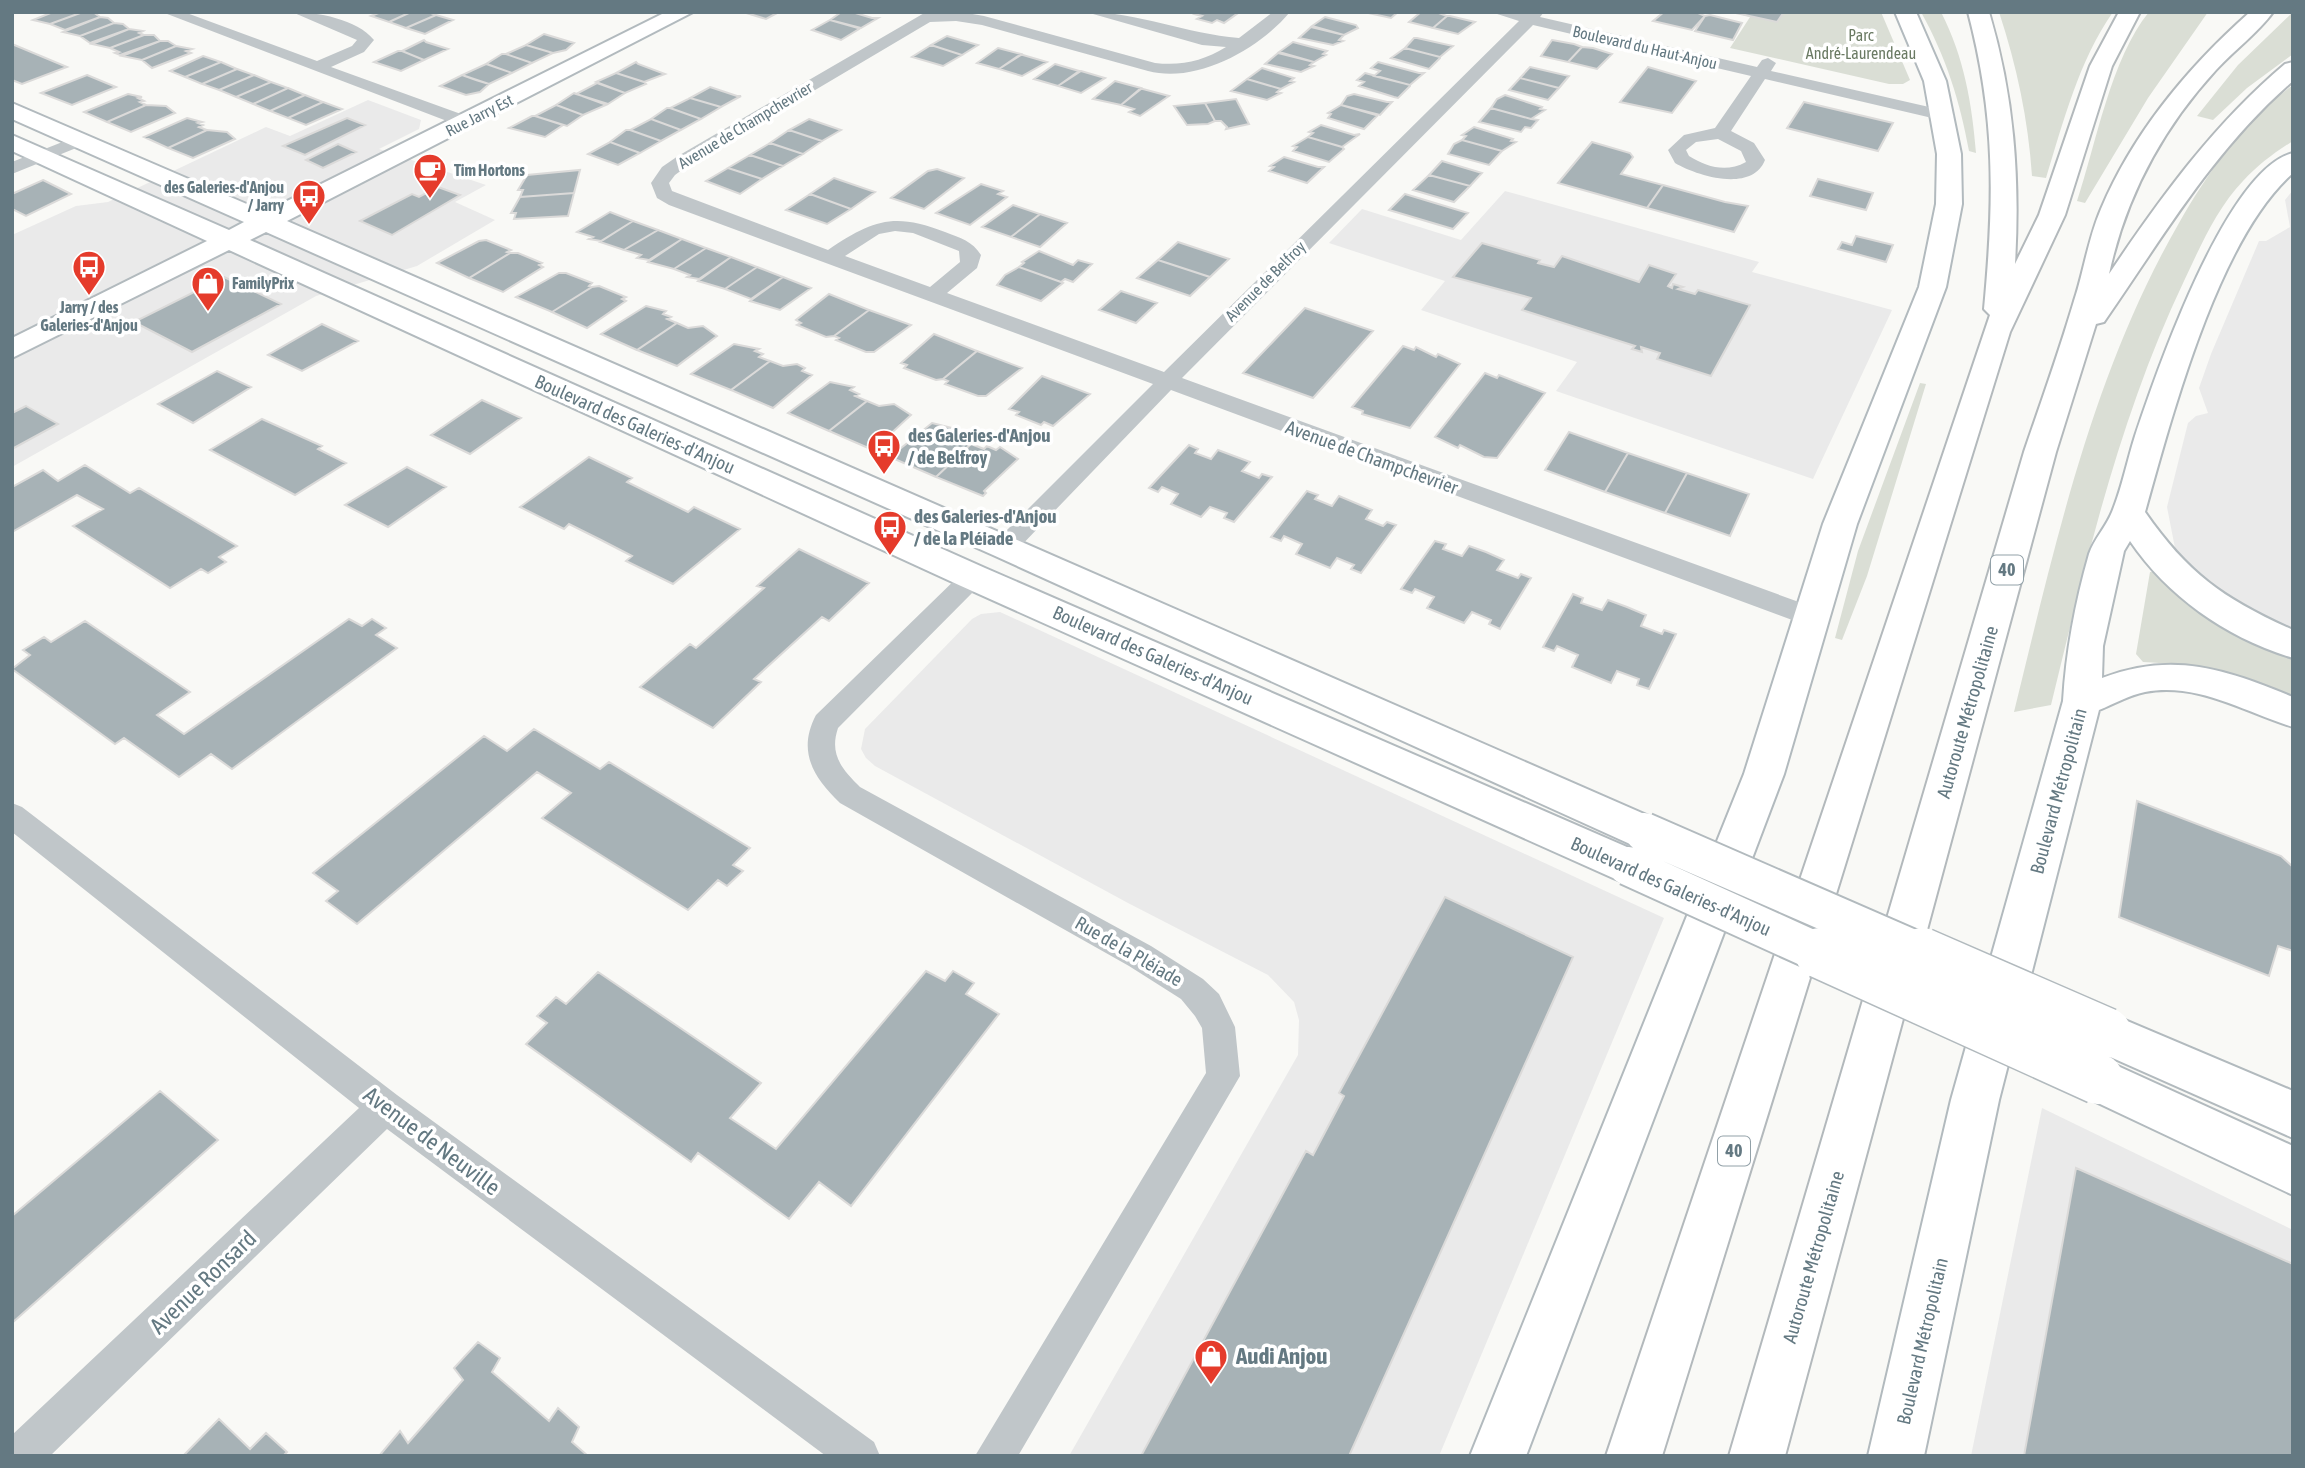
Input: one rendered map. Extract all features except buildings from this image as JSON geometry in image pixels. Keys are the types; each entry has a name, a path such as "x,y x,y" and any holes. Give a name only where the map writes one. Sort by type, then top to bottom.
{"main road":[{"name":"Rue Jarry Est","path":"12,349 683,12"},
{"path":"1498,1456 1765,772 1841,522 1908,354 1939,259 1950,200 1943,109 1926,55 1905,12"},
{"path":"1956,12 1992,59"},
{"path":"1978,12 1992,59 2003,118 2007,166 1996,332"},
{"path":"1996,332 2052,215 2101,66 2130,12"},
{"name":"Autoroute Métropolitaine","path":"1757,1456 2040,452 2077,341 2116,204 2160,127 2210,64 2263,12"},
{"path":"2210,64 2221,25"},
{"path":"2077,341 2204,154 2239,116 2293,69"},
{"name":"Boulevard des Galeries-d'Anjou","path":"12,110 1005,547 1636,849 2098,1079 2293,1171"},
{"name":"Boulevard des Galeries-d'Anjou","path":"12,142 973,577 1636,849 2106,1032 2293,1115"},
{"name":"Boulevard Métropolitain","path":"1896,1456 1975,1100 2082,701 2085,646 2108,551 2128,513 2173,370 2214,269 2254,197 2293,160"},
{"name":"40","path":"1634,1456 1833,846 1923,553 1996,332"},
{"path":"2128,513 2167,566 2189,586 2225,611 2293,645"},
{"path":"2082,701 2151,677 2166,677 2224,687 2293,713"}],"street":[{"path":"169,12 466,122"},
{"path":"299,12 358,33 366,40 358,49 317,67"},
{"path":"1093,12 1202,40 1242,43"},
{"name":"Avenue de Champchevrier","path":"1283,12 1242,43 1197,69 1168,71 985,21 932,15 684,160 668,171 660,183 664,194 676,201 1812,617"},
{"name":"Boulevard du Haut-Anjou","path":"1498,12 1533,16 1943,109"},
{"name":"Boulevard du Haut-Anjou","path":"1552,12 1765,68"},
{"name":"Avenue de Belfroy","path":"1005,547 1533,16"},
{"path":"1721,133 1765,68"},
{"path":"12,169 80,140"},
{"path":"830,257 874,228 891,226 906,226 966,247 971,255 970,264 933,294"},
{"name":"Rue de la Pléiade","path":"973,577 826,723 821,734 819,760 826,773 850,795 1140,956 1192,989 1207,1005 1218,1027 1223,1076 995,1456"},
{"name":"Avenue de Neuville","path":"12,815 385,1107 860,1456"},
{"name":"Avenue Ronsard","path":"20,1456 385,1107"}],"shaded area":[{"path":"368,100 421,120 419,129 379,149 486,185 455,202 495,220 417,266 316,296 12,467 12,235 76,206 108,202 266,127 290,136"},
{"path":"2293,190 2293,637 2234,608 2170,549 2175,548 2167,507 2188,423 2196,416 2208,413 2199,388 2211,354 2259,241 2266,241 2290,227 2285,200"},
{"path":"1505,191 1759,262 1752,272 1892,310 1813,479 1556,391 1577,362 1421,310 1445,281 1329,243 1362,209 1461,240"},
{"path":"1000,612 1664,918 1439,1456 1069,1456 1298,1055 1299,1020 1294,1002 1268,975 1128,903 875,766 866,758 861,749 865,729 972,619 981,614"},
{"path":"2042,1108 2293,1230 2293,1456 1971,1456"}],"green space":[{"name":"Parc André-Laurendeau","path":"1731,12 1881,12 1910,80 1903,84 1889,84 1730,48 1750,17"},
{"path":"1921,12 1941,12 1956,46 1969,98 1976,153 1969,151 1951,80"},
{"path":"1999,12 2113,12 2081,71 2046,178 2032,176 2021,93"},
{"path":"2149,12 2208,12 2148,98 2085,203 2077,201 2106,102 2124,53"},
{"path":"2293,12 2293,54 2247,88 2213,120 2197,116 2238,65"},
{"path":"2293,85 2293,141 2249,175 2217,216 2161,332 2123,436 2107,489 2051,705 2014,712 2079,462 2122,340 2149,281 2202,185 2243,131"},
{"path":"1920,383 1926,384 1867,576 1842,640 1835,638 1858,551"},
{"path":"2150,572 2155,572 2293,653 2293,699 2201,670 2143,662 2136,654"}],"place":[{"name":"Tim Hortons","path":"430,200"},
{"name":"des Galeries-d'Anjou / Jarry","path":"309,226"},
{"name":"Jarry / des Galeries-d'Anjou","path":"89,297"},
{"name":"FamilyPrix","path":"208,313"},
{"name":"des Galeries-d'Anjou / de Belfroy","path":"884,476"},
{"name":"des Galeries-d'Anjou / de la Pléiade","path":"890,557"},
{"name":"Audi Anjou","path":"1211,1386"}]}
